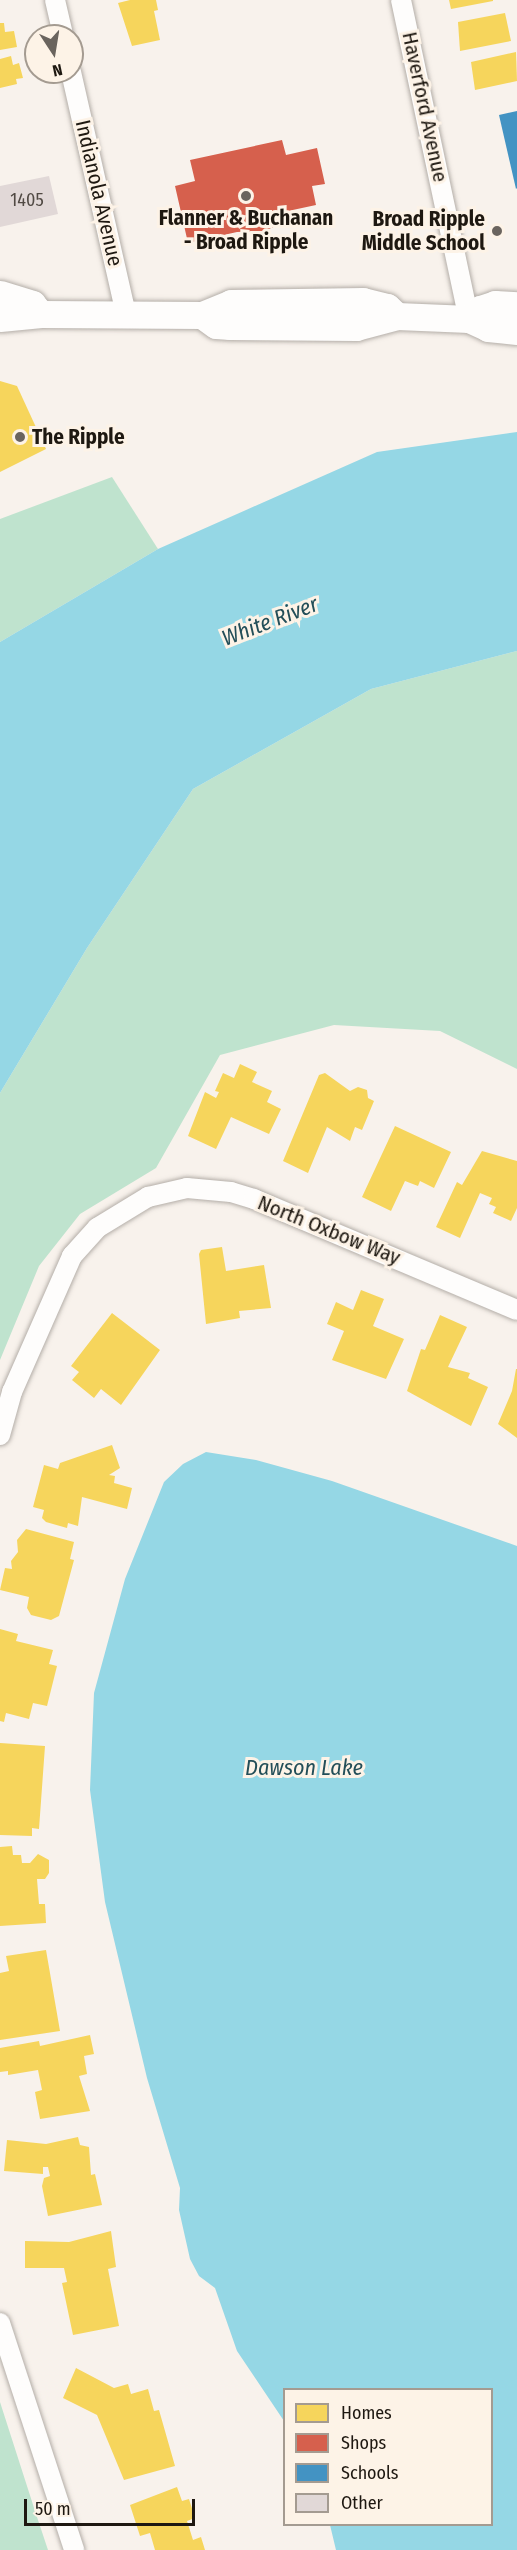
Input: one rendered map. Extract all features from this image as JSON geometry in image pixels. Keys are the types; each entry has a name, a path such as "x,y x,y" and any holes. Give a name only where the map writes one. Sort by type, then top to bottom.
{"street":[{"path":"55,0 60,24"},
{"name":"Haverford Avenue","path":"401,0 469,320"},
{"name":"Indianola Avenue","path":"74,84 126,314"},
{"path":"0,294 32,304 41,314"},
{"path":"469,320 480,309 495,304 517,305"},
{"path":"0,318 41,314 202,315 216,325 230,327 356,327 397,316 469,320 488,328 517,331"},
{"name":"North Oxbow Way","path":"0,1436 12,1392 72,1256 97,1228 134,1203 188,1188 231,1192 286,1209 517,1310"},
{"path":"0,2323 74,2550"}],"green space":[{"path":"112,477 158,549 0,642 0,519"},
{"path":"517,651 517,1069 440,1031 334,1025 220,1055 156,1168 80,1214 39,1266 0,1360 0,1093 87,948 193,789 371,689"},
{"path":"0,2402 36,2514 48,2550 0,2550"}],"water":[{"name":"White River","path":"517,432 517,651 371,689 193,789 87,948 0,1093 0,642 158,549 377,452"},
{"name":"Dawson Lake","path":"206,1452 256,1460 332,1481 517,1546 517,2550 336,2550 330,2526 493,2526 493,2388 283,2388 283,2420 237,2351 215,2288 199,2276 190,2259 179,2210 180,2188 147,2078 105,1902 90,1790 94,1693 125,1579 164,1482 183,1464"}],"building: Homes":[{"path":"130,0 156,0 158,10 154,11 160,40 132,46 118,3"},
{"path":"449,0 493,0 493,1 451,9"},
{"path":"505,13 511,41 460,51 458,22"},
{"path":"0,23 4,23 5,32 14,31 17,47 0,50"},
{"path":"516,52 517,81 475,90 471,62"},
{"path":"11,56 13,65 19,63 23,78 16,79 17,84 0,88 0,59"},
{"name":"The Ripple","path":"0,381 17,386 46,449 0,472"},
{"path":"240,1064 257,1072 252,1082 272,1091 267,1102 281,1109 269,1134 231,1117 216,1149 188,1136 205,1092 216,1098 219,1092 215,1091 223,1073 234,1078"},
{"path":"325,1073 350,1091 358,1087 367,1090 368,1098 374,1101 362,1130 355,1127 350,1141 327,1127 308,1173 283,1161 319,1075"},
{"path":"395,1126 451,1152 434,1188 420,1181 418,1186 405,1181 391,1211 362,1197"},
{"path":"482,1151 517,1161 517,1208 511,1221 493,1213 496,1207 489,1204 492,1198 480,1193 460,1238 436,1227 457,1182 462,1185"},
{"path":"222,1247 226,1271 264,1265 271,1308 239,1311 240,1318 206,1324 199,1254 201,1250"},
{"path":"361,1290 384,1299 373,1326 404,1339 386,1379 332,1360 344,1331 327,1324 336,1302 353,1310"},
{"path":"112,1313 160,1350 121,1405 101,1389 94,1398 72,1380 79,1372 71,1366"},
{"path":"440,1315 467,1327 448,1367 470,1373 468,1378 488,1387 471,1426 407,1391 421,1349 425,1350"},
{"path":"516,1369 517,1438 498,1424 512,1391"},
{"path":"112,1445 120,1468 109,1475 115,1476 114,1483 132,1488 127,1509 82,1497 78,1526 68,1523 67,1528 46,1522 42,1518 44,1510 33,1507 44,1465 58,1469 60,1463"},
{"path":"26,1529 74,1542 70,1559 74,1560 59,1616 51,1620 31,1615 27,1608 29,1597 0,1590 5,1568 12,1569 11,1561 18,1552 17,1540"},
{"path":"0,1629 18,1634 16,1641 53,1650 49,1664 57,1666 47,1706 33,1703 29,1719 6,1713 4,1722 0,1721"},
{"path":"0,1743 45,1746 39,1829 32,1828 32,1836 0,1835"},
{"path":"12,1846 13,1855 21,1855 22,1863 30,1863 38,1854 49,1860 49,1873 45,1879 37,1879 39,1904 45,1904 46,1923 0,1926 0,1847"},
{"path":"46,1950 60,2031 0,2040 0,1973 9,1971 6,1956"},
{"path":"90,2035 94,2054 84,2056 87,2074 79,2076 90,2111 40,2119 35,2092 42,2090 38,2070 8,2075 8,2071 0,2072 0,2048 39,2041 40,2046"},
{"path":"78,2137 80,2145 89,2147 91,2175 95,2174 102,2205 48,2216 42,2186 44,2178 50,2176 48,2167 43,2167 43,2174 4,2171 7,2140 46,2144"},
{"path":"111,2231 116,2267 108,2269 119,2326 73,2335 62,2283 67,2282 64,2268 25,2268 25,2241 69,2242"},
{"path":"76,2368 114,2388 128,2384 131,2394 148,2389 154,2411 159,2410 175,2466 124,2480 97,2415 63,2398"},
{"path":"177,2487 182,2501 189,2499 195,2518 187,2521 193,2540 201,2537 205,2550 155,2550 150,2533 140,2536 130,2505"}],"building: Shops":[{"name":"Flanner & Buchanan - Broad Ripple","path":"282,140 286,155 317,148 325,184 312,186 316,205 288,211 290,220 264,231 237,232 188,243 175,186 195,181 190,160"}],"building: Schools":[{"name":"Broad Ripple Middle School","path":"517,111 517,188 516,189 499,115"}],"building: Other":[{"path":"49,176 58,214 0,227 0,186"}],"place":[{"name":"Flanner & Buchanan - Broad Ripple","path":"246,196"},
{"name":"Broad Ripple Middle School","path":"497,231"},
{"name":"The Ripple","path":"20,437"}]}
